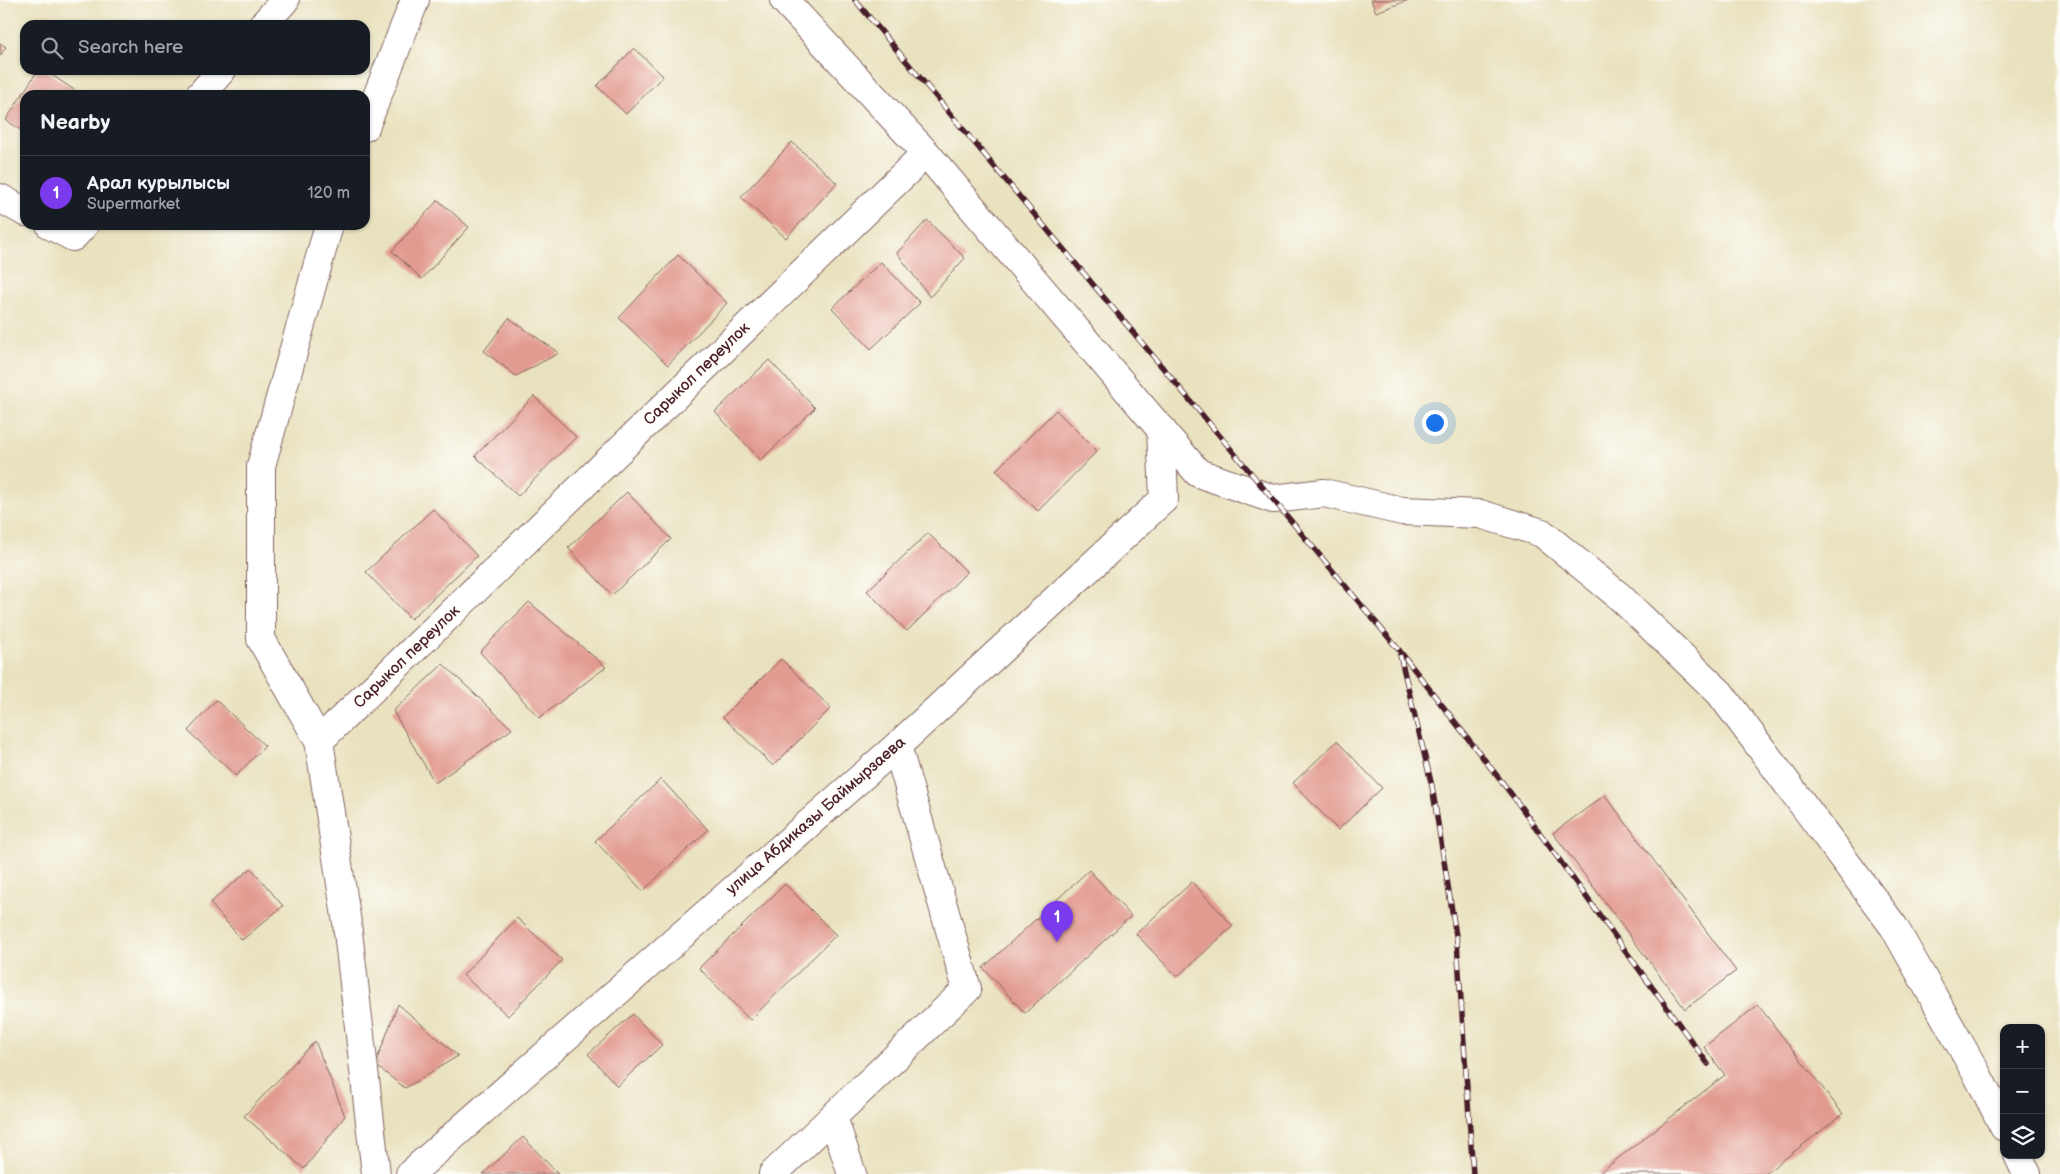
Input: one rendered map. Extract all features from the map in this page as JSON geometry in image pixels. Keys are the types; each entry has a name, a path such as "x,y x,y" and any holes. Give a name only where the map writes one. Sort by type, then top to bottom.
{"street":[{"path":"267,20 285,0"},
{"path":"370,115 416,0"},
{"path":"784,0 926,153 1198,473 1273,499 1324,493 1402,511 1480,514 1542,533 1619,596 1720,694 1894,927 1978,1076 2000,1119"},
{"path":"204,90 218,75"},
{"name":"Сарыкол переулок","path":"319,741 926,153"},
{"path":"0,198 20,209"},
{"path":"60,230 73,237 79,230"},
{"path":"328,230 261,466 261,640 319,741 347,923 376,1174"},
{"name":"улица Абдиказы Баймырзаева","path":"410,1174 897,746 1164,499 1161,428"},
{"path":"773,1174 967,989 897,746"},
{"path":"833,1117 852,1174"},
{"path":"2020,1159 2027,1174"}],"building":[{"path":"1371,0 1409,0 1376,12"},
{"path":"0,43 6,47 0,56"},
{"path":"634,48 663,76 626,114 597,86"},
{"path":"35,75 52,75 74,90 25,90"},
{"path":"20,98 20,130 6,120"},
{"path":"792,142 837,183 786,238 741,197"},
{"path":"438,200 469,227 422,279 392,251"},
{"path":"927,220 965,258 930,297 897,253"},
{"path":"678,255 727,303 668,365 619,318"},
{"path":"881,262 920,303 871,349 832,308"},
{"path":"509,318 559,353 516,376 484,351"},
{"path":"769,360 815,408 761,460 715,412"},
{"path":"534,396 576,437 518,496 475,456"},
{"path":"1056,410 1097,451 1038,511 996,470"},
{"path":"627,492 671,539 612,595 568,548"},
{"path":"433,509 477,556 411,619 366,572"},
{"path":"928,533 967,572 907,631 867,591"},
{"path":"529,602 606,667 539,718 480,652"},
{"path":"781,659 831,708 773,766 723,717"},
{"path":"443,664 512,729 435,783 393,711"},
{"path":"216,700 265,746 236,776 188,731"},
{"path":"1337,741 1382,788 1338,830 1293,783"},
{"path":"661,779 708,830 643,891 595,841"},
{"path":"1605,795 1736,971 1685,1009 1553,833"},
{"path":"251,868 283,906 242,940 210,903"},
{"path":"1089,870 1131,916 1025,1013 983,968"},
{"path":"1192,882 1233,926 1177,977 1136,934"},
{"path":"785,884 836,935 750,1020 699,968"},
{"path":"517,918 562,960 508,1016 463,975"},
{"path":"398,1004 458,1056 405,1088 375,1065"},
{"path":"1758,1005 1843,1114 1765,1174 1598,1174 1725,1075 1704,1047"},
{"path":"633,1014 662,1045 617,1086 588,1054"},
{"path":"315,1041 345,1116 304,1169 244,1116"},
{"path":"523,1137 558,1174 483,1174"}],"railway":[{"path":"855,0 1399,650 1512,795 1708,1064"},
{"path":"1400,655 1432,786 1457,942 1473,1174"}],"place":[{"name":"Арал курылысы","path":"1057,942"}]}
